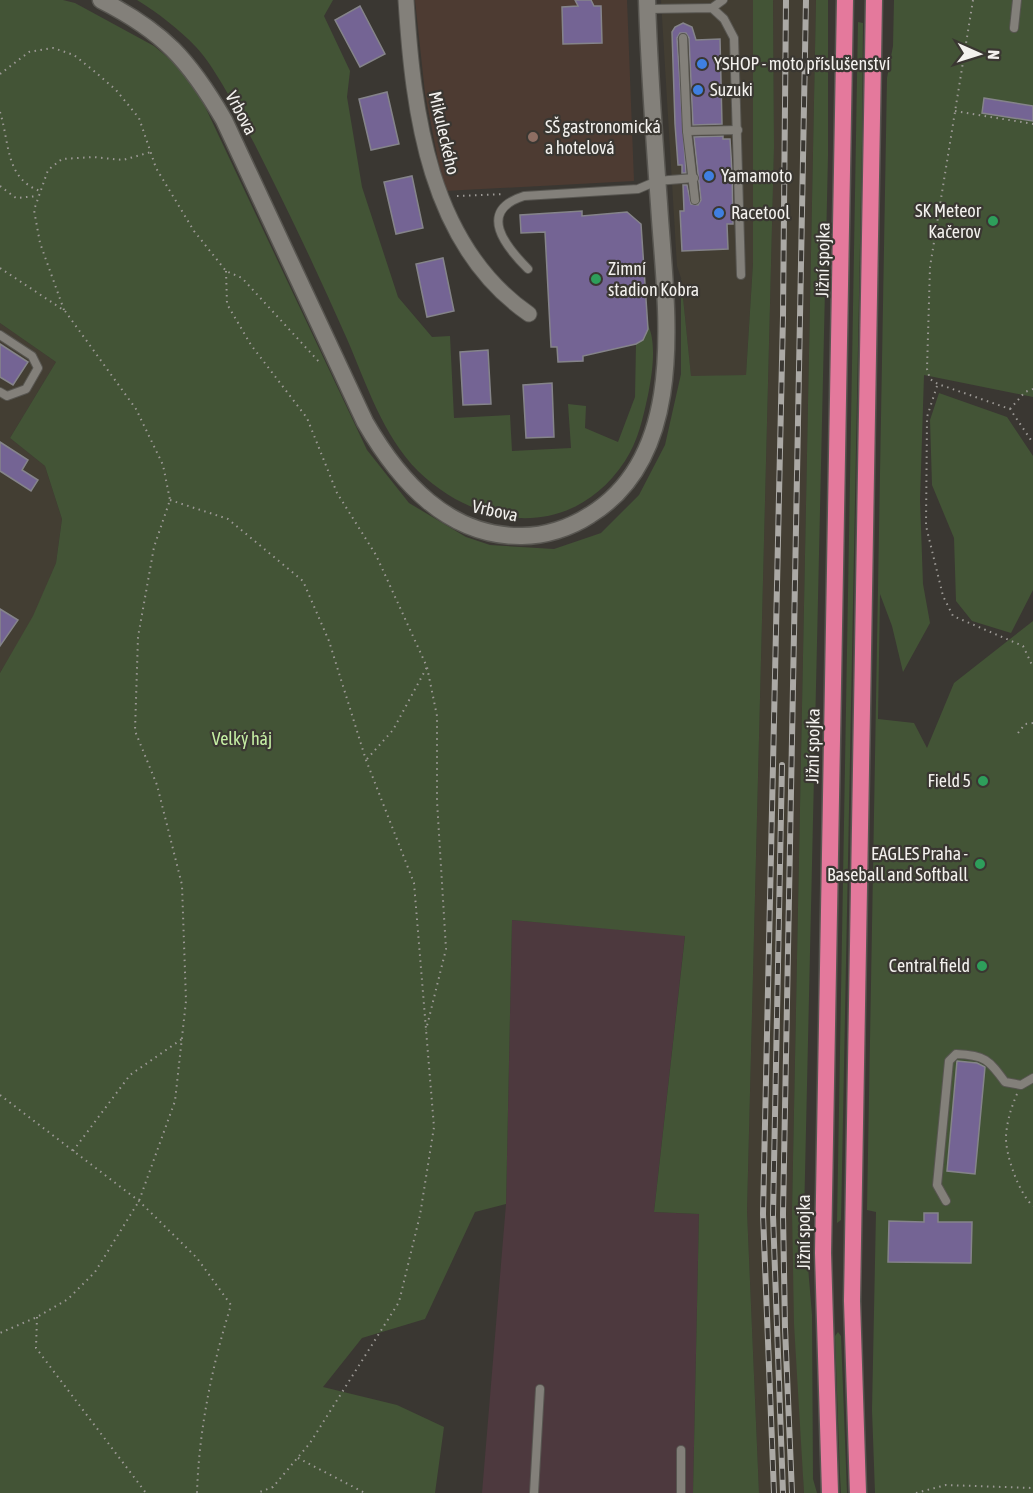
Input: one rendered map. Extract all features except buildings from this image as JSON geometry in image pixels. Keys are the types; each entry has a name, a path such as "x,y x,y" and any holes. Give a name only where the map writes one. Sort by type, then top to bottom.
{"highway":[{"name":"Jižní spojka","path":"830,1493 823,1253 845,0"},
{"path":"858,1493 852,1301 874,0"}],"main road":[{"name":"Vrbova","path":"101,0 131,15 160,36 186,61 206,89 224,120 365,422 382,452 417,492 439,511 466,527 494,534 521,537 562,529 604,507 627,483 642,459 654,429 666,359 647,5"}],"street":[{"name":"Mikuleckého","path":"406,0 410,66 430,169 456,234 506,298 529,314"}],"lane":[{"path":"711,9 723,0"},
{"path":"1014,28 1017,0"},
{"path":"647,5 711,9 724,19 734,38 741,274"},
{"path":"683,38 687,131 695,200"},
{"path":"687,131 738,130"},
{"path":"528,269 501,237 498,225 502,211 511,200 524,196 638,189 657,181 694,178"},
{"path":"0,335 32,356 38,368 26,389 8,396 0,392"},
{"path":"946,1201 938,1185 949,1061 956,1054 974,1055 989,1061 1005,1082 1021,1085 1033,1078"},
{"path":"534,1493 540,1389"},
{"path":"681,1450 681,1493"}],"path":[{"path":"974,0 928,289 927,369 930,379 938,384 1010,409 1033,443"},
{"path":"0,75 29,52 53,48 74,55 116,90 139,118 156,168 183,214 226,271 242,278 307,352 328,371"},
{"path":"956,111 1033,124"},
{"path":"0,112 16,175 26,186 40,191"},
{"path":"0,1333 37,1317 68,1299 95,1272 139,1201 175,1101 186,1001 182,885 157,785 135,731 138,637 154,547 170,500 163,465 136,409 65,311 40,243 34,210 48,170 62,159 93,157 123,160 151,152"},
{"path":"0,186 16,198 39,196"},
{"path":"441,197 503,193 511,200"},
{"path":"0,268 65,311"},
{"path":"226,271 227,304 250,345 307,418 336,492 376,555 427,666 437,716 437,801 446,949 425,1032"},
{"path":"938,384 927,417 926,526 943,596 953,616 1023,646 1033,667"},
{"path":"1010,409 1025,392 1033,389"},
{"path":"170,500 228,519 303,581 329,641 366,760 414,883 434,1127 420,1215 399,1302 347,1387 298,1458 273,1487 257,1493"},
{"path":"366,760 393,730 427,666"},
{"path":"1018,734 1025,724 1033,723"},
{"path":"73,1151 130,1075 182,1039"},
{"path":"1021,1085 1010,1112 1006,1139 1016,1177 1026,1200 1033,1206"},
{"path":"0,1095 139,1201 197,1258 231,1305 214,1363 198,1460 197,1493"},
{"path":"37,1317 36,1348 146,1493"},
{"path":"298,1458 365,1493"},
{"path":"916,1493 946,1485 1033,1488"}],"shaded area":[{"name":"SŠ gastronomická a hotelová","path":"415,0 627,0 634,181 444,191 425,93"},
{"path":"661,0 753,0 753,263 746,375 691,377 681,278 677,266"},
{"path":"773,0 816,0 792,1211 804,1493 759,1493 747,1211 774,147"},
{"path":"0,323 56,362 10,438 45,466 62,519 56,563 34,616 0,673"},
{"path":"512,920 685,935 654,1212 699,1214 693,1493 482,1493 506,1204"}],"green space":[{"name":"Velký háj","path":"0,0 63,0 75,3 154,46 178,66 200,96 367,450 409,503 466,537 490,545 554,549 601,533 639,495 665,445 681,374 681,278 691,376 746,375 753,263 753,0 773,0 774,147 747,1211 759,1493 693,1493 699,1214 654,1212 685,936 512,920 506,1204 475,1212 425,1319 362,1338 323,1387 397,1405 444,1427 435,1493 0,1493 0,673 33,616 56,563 62,519 45,466 10,438 56,362 0,323"},
{"path":"137,0 333,0 324,16 350,71 347,97 362,187 398,297 432,337 450,336 454,418 510,415 512,451 571,448 568,404 586,406 585,428 618,442 635,397 636,344 645,337 648,325 651,333 653,360 650,387 642,421 630,453 604,487 579,504 553,515 525,518 497,515 469,506 443,491 418,471 395,442 376,408 302,241 254,143 219,79 204,56 189,40 153,10"},
{"path":"816,0 828,0 828,156 804,1218 812,1315 813,1479 817,1493 804,1493 794,1324 792,1211"},
{"path":"894,0 1033,0 1033,397 924,375 920,500 923,584 930,623 903,672 892,626 880,594 878,719 914,723 927,748 954,683 1033,621 1033,1493 875,1493 872,1410 876,1212 867,1210 887,78 893,46"},
{"path":"858,22 863,23 862,141 841,1220 837,1223"},
{"path":"939,393 1007,417 1033,456 1033,590 1011,633 972,621 956,601 954,538 932,485 930,420"},
{"path":"838,1332 841,1336 847,1493 841,1493 835,1336"}],"railway":[{"path":"774,1493 763,1214 783,316 786,0"},
{"path":"792,1493 783,1214 806,0"},
{"path":"782,765 773,1215 783,1493"}],"place":[{"name":"YSHOP - moto příslušenství","path":"702,64"},
{"name":"Suzuki","path":"698,90"},
{"name":"SŠ gastronomická a hotelová","path":"533,137"},
{"name":"Yamamoto","path":"709,176"},
{"name":"Racetool","path":"719,213"},
{"name":"SK Meteor Kačerov","path":"993,221"},
{"name":"Zimní stadion Kobra","path":"596,279"},
{"name":"Field 5","path":"983,781"},
{"name":"EAGLES Praha - Baseball and Softball","path":"980,864"},
{"name":"Central field","path":"982,966"}]}
